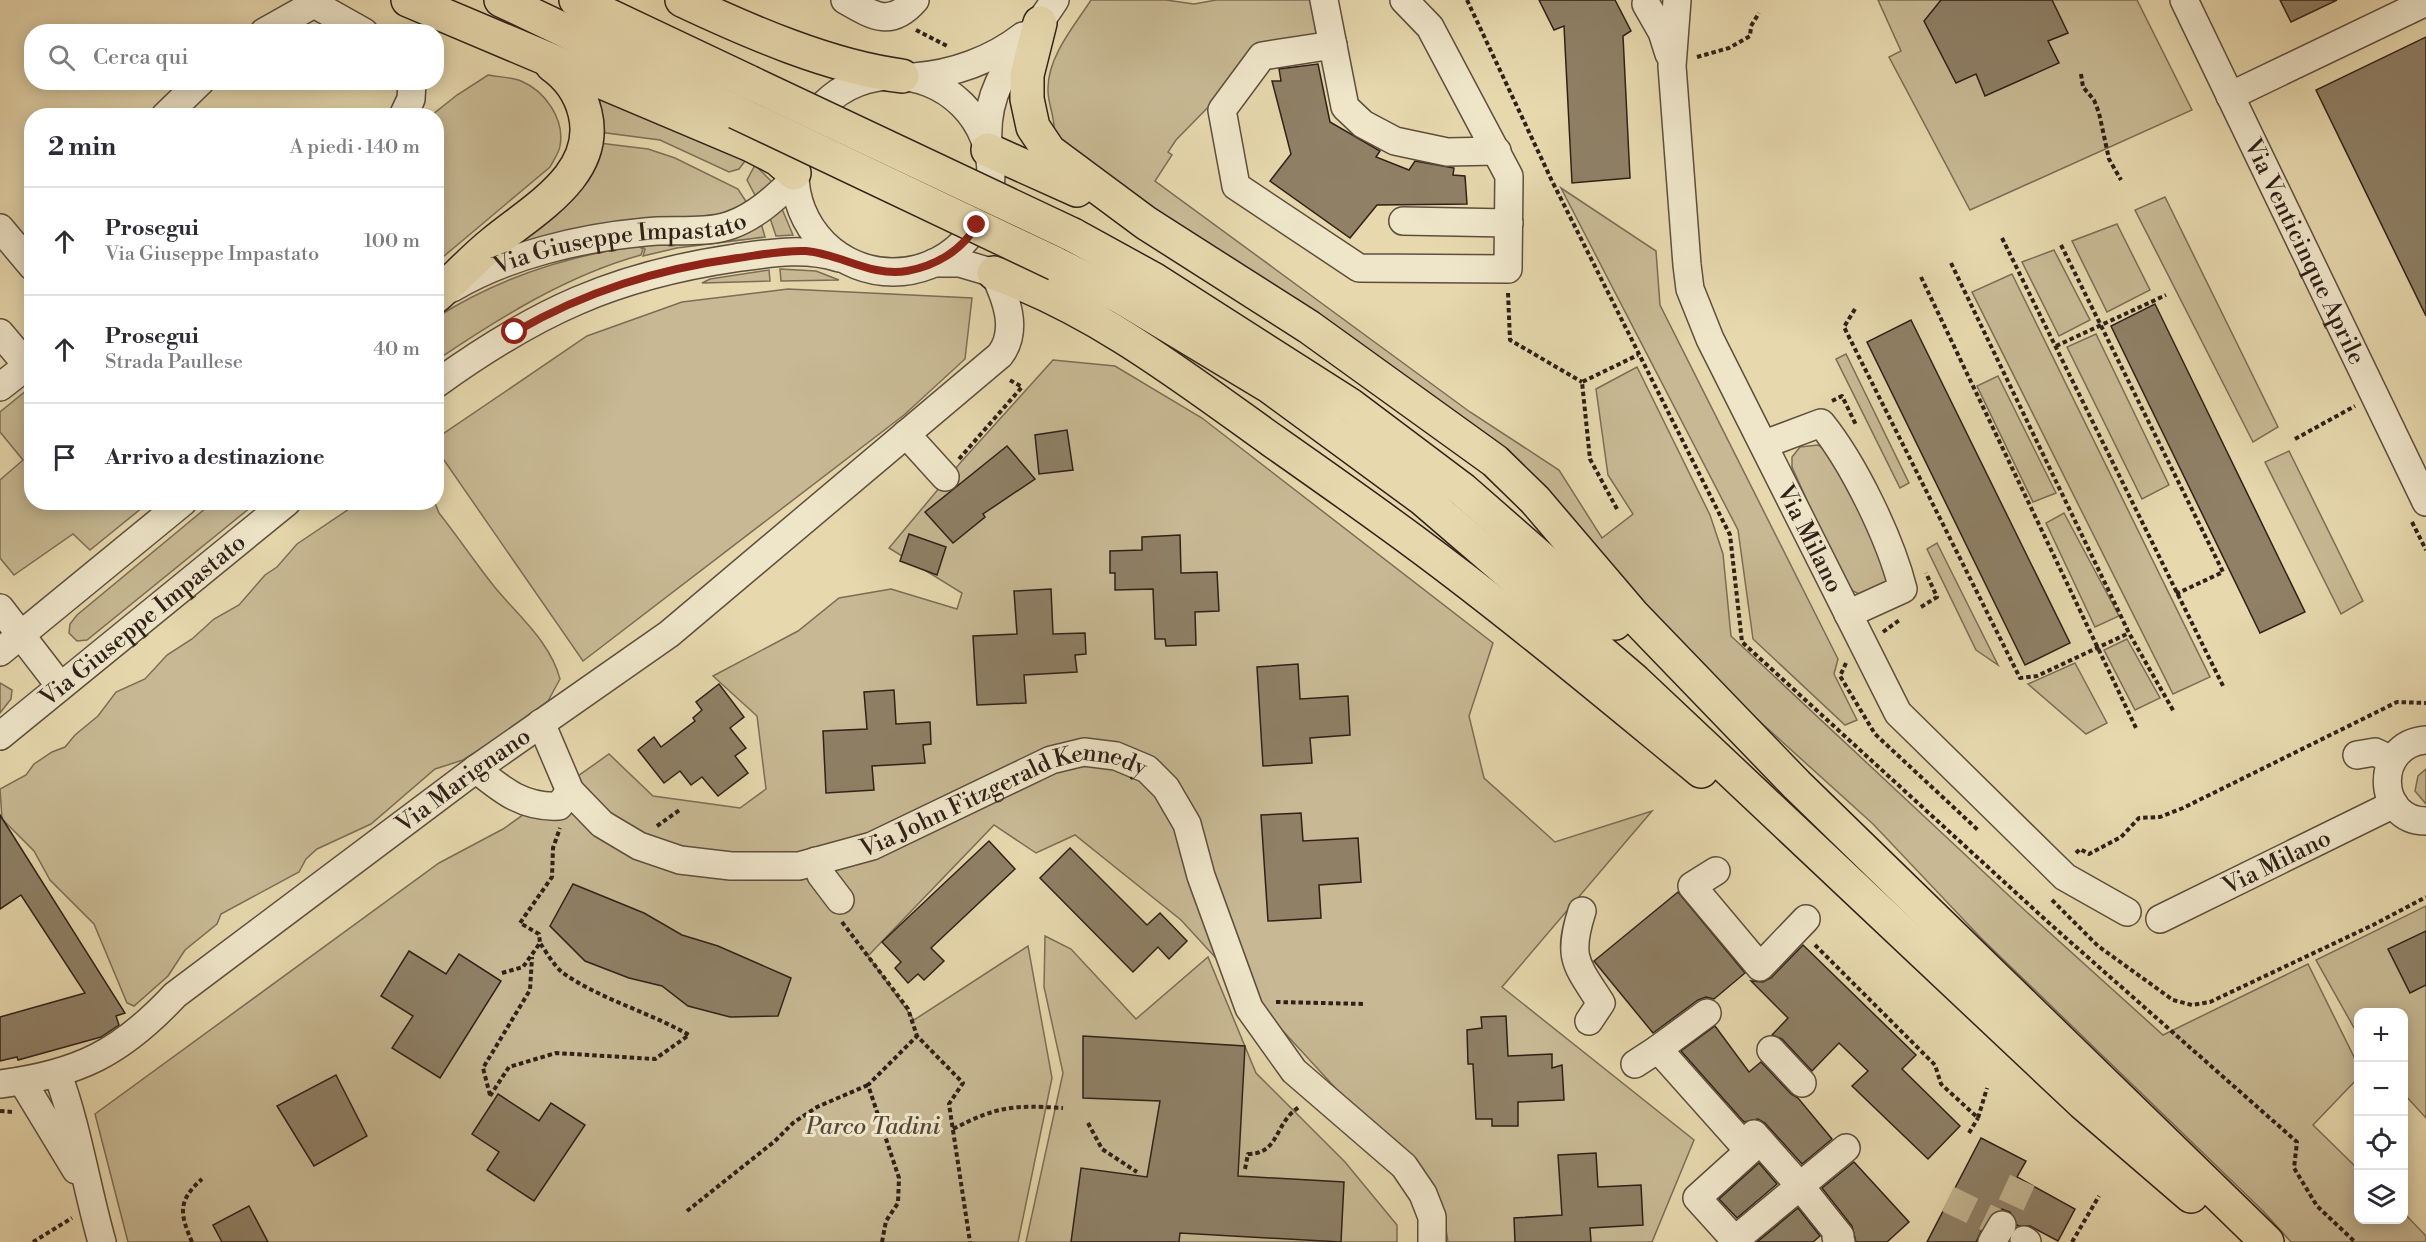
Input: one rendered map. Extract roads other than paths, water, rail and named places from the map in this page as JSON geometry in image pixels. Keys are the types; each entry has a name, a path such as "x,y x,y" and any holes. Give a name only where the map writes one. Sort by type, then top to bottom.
{"highway":[{"path":"408,0 751,145 778,159 794,177"},
{"path":"576,0 1073,235 1171,290 1350,405 1421,457 1540,557 1797,785"},
{"path":"682,0 736,24 847,66 902,76"},
{"path":"502,1 1056,264 1123,298 1269,386 1423,498 1635,681 2083,1103 2202,1206 2238,1242"},
{"path":"1048,11 1027,75 1027,99 1034,127 1048,151 1146,223 1309,327 1495,461 1535,500 1632,615 1797,785 2267,1242"},
{"path":"444,289 490,245 562,186 582,159 588,136 587,122 580,98 566,76 533,52"},
{"path":"988,150 1146,223"},
{"path":"994,273 1027,285 1079,311 1148,354 1413,541 1557,652 1920,951"}],"street":[{"path":"711,0 736,24"},
{"path":"846,0 872,15 904,5"},
{"path":"1324,0 1345,107 1363,124 1395,141 1448,152 1497,151"},
{"path":"1333,45 1262,56 1222,110 1236,186 1359,268 1508,270 1509,176 1430,27 1404,0"},
{"path":"1672,66 1677,0"},
{"name":"Via Venticinque Aprile","path":"2184,0 2426,502"},
{"path":"1652,1 1672,66"},
{"path":"2230,96 2426,2"},
{"path":"278,24 314,4 350,24"},
{"path":"1048,11 1004,72 994,90 988,114 991,184 982,215 957,248 933,263 907,271 886,272 847,261 827,247 810,227 799,204 794,177 801,137 811,118 826,102 860,81 880,76 943,73 984,59 1002,50 1048,11"},
{"name":"Via Milano","path":"1672,66 1690,289 1710,339 1765,444 1898,712 2059,871 2127,912"},
{"path":"902,76 935,85 959,101 978,124 988,150"},
{"path":"173,108 192,90"},
{"path":"407,108 412,90"},
{"name":"Via Giuseppe Impastato","path":"444,293 479,275 564,246 634,233 728,226 759,211 794,177"},
{"path":"1403,221 1509,223"},
{"path":"0,228 24,256"},
{"name":"Via Giuseppe Impastato","path":"444,379 540,317 631,279 678,267 772,253 808,251 847,261"},
{"path":"933,263 960,263 994,273"},
{"name":"Via Marignano","path":"11,1083 58,1074 82,1066 131,1037 155,1017 175,995 476,769 669,634 1000,355 1007,343 1009,316 1005,297 994,273"},
{"path":"0,333 24,358"},
{"path":"0,387 24,367"},
{"path":"1765,444 1821,423 1844,451 1898,567 1903,589 1848,614"},
{"path":"906,434 945,477"},
{"path":"0,652 173,510"},
{"name":"Via Giuseppe Impastato","path":"0,736 277,510"},
{"path":"0,608 60,686"},
{"name":"Via John Fitzgerald Kennedy","path":"541,723 570,791 602,824 639,846 680,860 731,867 799,866 872,846 1052,760 1084,752 1116,756 1147,769 1166,788 1187,824 1201,876 1249,1008 1294,1071 1404,1167 1423,1194 1432,1217 1432,1242"},
{"path":"2426,740 2409,744 2392,760 2387,775 2388,790 2394,804 2404,815 2426,821"},
{"path":"2357,755 2375,752 2392,760"},
{"path":"476,769 511,797 546,806 559,806 570,791"},
{"name":"Via Milano","path":"2160,920 2394,804"},
{"path":"816,861 839,908"},
{"path":"1716,871 1692,886 1753,972 1802,924"},
{"path":"1582,911 1573,938 1575,964 1601,1003 1589,1021"},
{"path":"1635,1064 1707,1013"},
{"path":"1658,1049 1800,1186 1839,1236 1836,1240"},
{"path":"1770,1050 1802,1083"},
{"path":"58,1074 74,1125 87,1189 102,1242"},
{"path":"11,1083 87,1189"},
{"path":"1755,1142 1697,1198 1734,1241 1846,1148"}],"tunnel":[{"path":"1948,1199 2002,1225 2028,1168"}],"park label":[{"name":"Parco Tadini","path":"873,1126"}]}
